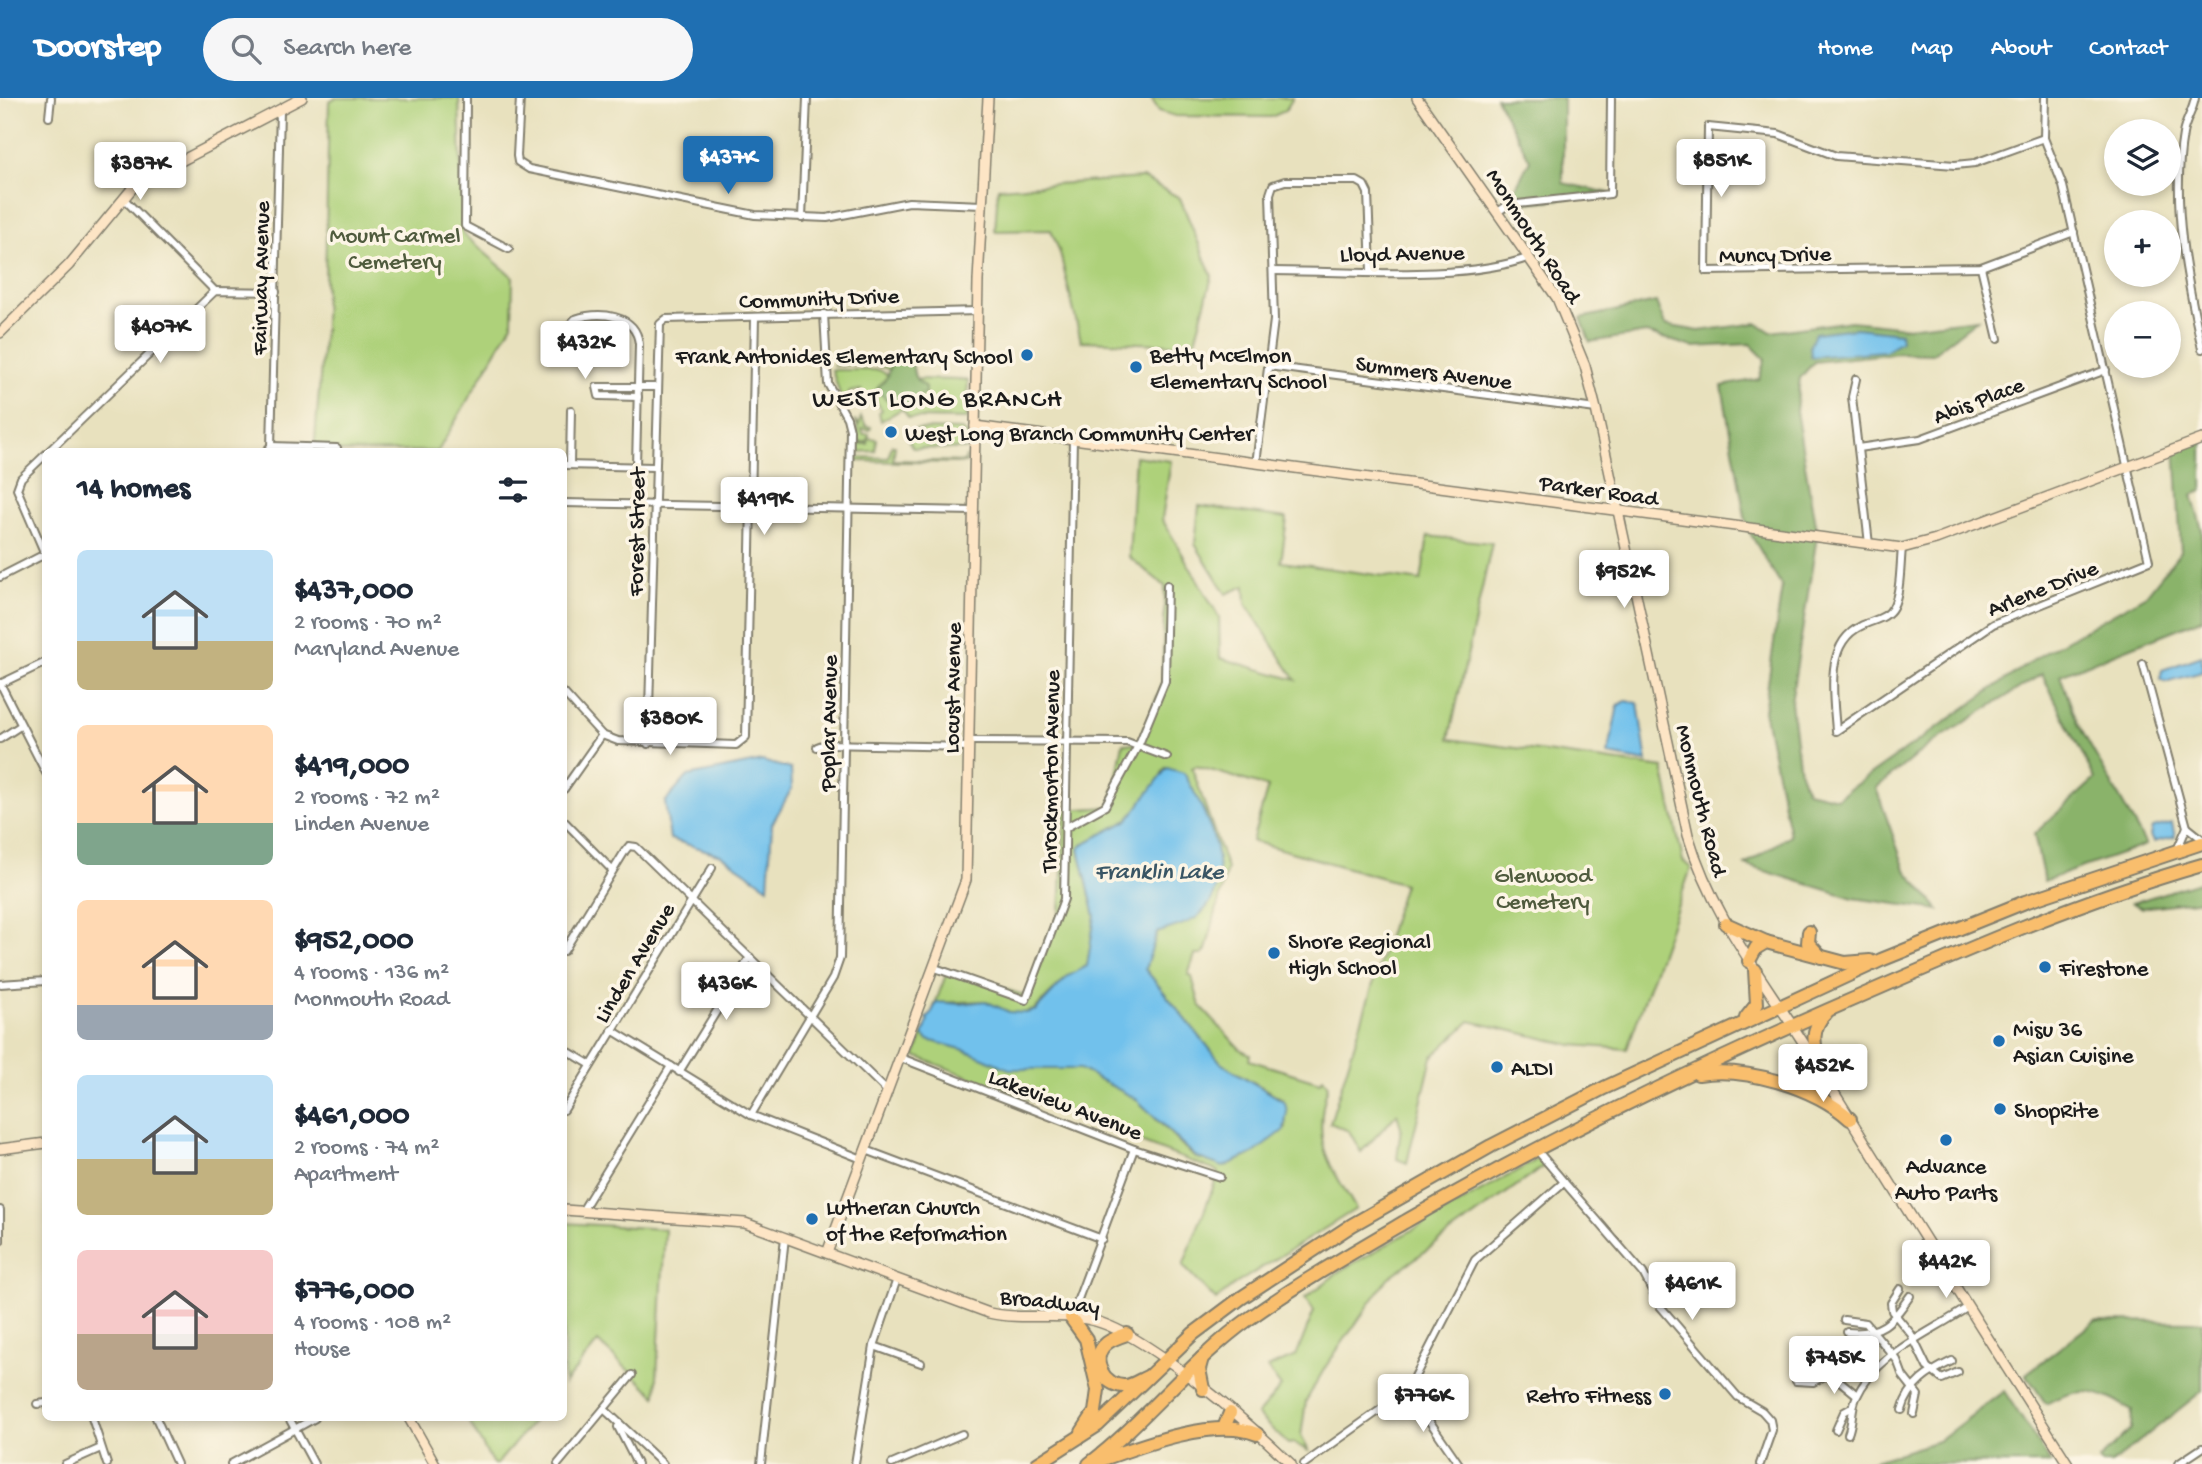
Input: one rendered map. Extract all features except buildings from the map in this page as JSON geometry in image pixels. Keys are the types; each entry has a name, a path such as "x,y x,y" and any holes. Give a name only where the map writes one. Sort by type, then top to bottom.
{"highway":[{"path":"1037,1464 1108,1417 1210,1320 1360,1220 1560,1110 1738,1024 1881,960 2025,902 2202,841"},
{"path":"1090,1463 1202,1358 1249,1319 1308,1280 1439,1202 1536,1149 1683,1077 1929,964 2009,932 2202,865"},
{"path":"1726,925 1766,942 1821,957 1845,962 1881,960"},
{"path":"1809,932 1808,943 1821,957"},
{"path":"1738,1024 1753,1012 1757,1004 1752,966 1756,948 1766,942"},
{"path":"1804,1090 1821,1073 1813,1035 1817,1023 1829,1010"},
{"path":"1683,1077 1728,1071 1804,1090 1829,1101 1850,1119"},
{"path":"1071,1318 1086,1339 1098,1391 1092,1418 1074,1441"},
{"path":"1127,1334 1107,1342 1101,1350 1099,1365 1104,1377 1114,1384 1126,1386 1154,1374"},
{"path":"1202,1358 1199,1369 1203,1389"},
{"path":"1224,1428 1230,1413"},
{"path":"1090,1463 1164,1440 1224,1428 1241,1428 1257,1434"}],"street":[{"path":"49,117 51,98"},
{"path":"0,333 69,265 135,185 284,105 302,98"},
{"path":"466,98 465,226 509,249"},
{"path":"520,98 517,156 518,162 526,168 748,214 802,218 841,217 909,202 982,205"},
{"path":"802,218 807,98"},
{"name":"Locust Avenue","path":"827,1253 966,880 978,311 988,98"},
{"name":"Monmouth Road","path":"1417,98 1530,257 1567,317 1585,366 1688,835 1705,888 2068,1464"},
{"path":"1499,211 1508,205 1610,194 1611,98"},
{"path":"2045,98 2044,138 2063,186 2104,361"},
{"path":"2195,98 2182,140 2181,233 2188,287 2202,349"},
{"name":"Fairway Avenue","path":"268,448 284,105"},
{"name":"Muncy Drive","path":"2044,138 1975,163 1955,165 1836,156 1778,134 1706,125 1706,271 1981,267 2074,232"},
{"path":"1256,464 1274,320 1270,194 1276,182 1357,181 1364,185 1368,193 1371,271"},
{"path":"124,199 215,291 276,292"},
{"name":"Lloyd Avenue","path":"1273,271 1469,269 1508,264 1530,257"},
{"path":"1981,267 1998,339"},
{"path":"1700,277 1706,271"},
{"path":"52,448 215,291"},
{"name":"Community Drive","path":"662,322 666,319 978,311"},
{"name":"Poplar Avenue","path":"751,1115 839,964 850,426 828,384 824,314"},
{"path":"564,360 565,333 571,321 586,316 621,318 633,328 639,338 636,465"},
{"path":"567,696 602,735 629,743 741,743 747,734 755,317"},
{"name":"Forest Street","path":"648,744 657,341 662,322"},
{"name":"Summers Avenue","path":"1268,366 1596,409"},
{"name":"Abis Place","path":"1858,448 1926,437 2104,371"},
{"path":"2108,378 2128,467"},
{"path":"1856,379 1852,397 1869,544"},
{"path":"638,397 599,396 597,387 656,387"},
{"path":"571,410 567,465 654,467"},
{"name":"Parker Road","path":"975,426 1902,548 1936,539 2202,439"},
{"name":"Throckmorton Avenue","path":"935,968 1026,1000 1063,906 1073,438"},
{"path":"42,458 21,478 18,489 42,545"},
{"name":"Arlene Drive","path":"1902,548 1892,608 1882,617 1855,629 1838,650 1833,677 1836,730 1993,624 2147,564 2149,553 2128,467"},
{"path":"567,503 974,512"},
{"path":"0,577 42,556"},
{"path":"1065,828 1105,806 1139,744 1165,681 1167,585"},
{"path":"42,664 0,684 42,766"},
{"path":"2143,664 2187,827 2202,841"},
{"path":"0,739 20,726"},
{"path":"567,785 602,735"},
{"path":"817,747 1066,742 1139,744 1167,757"},
{"path":"567,824 612,870"},
{"path":"2176,851 2187,827"},
{"path":"567,946 625,850 632,846 641,850 888,1092"},
{"name":"Linden Avenue","path":"567,1105 712,868"},
{"path":"679,1072 750,957"},
{"path":"0,984 42,981"},
{"path":"612,1030 751,1115 1102,1239"},
{"path":"567,1051 591,1066"},
{"name":"Lakeview Avenue","path":"901,1058 1134,1149 1220,1177"},
{"path":"582,1211 671,1066"},
{"path":"0,1149 42,1144"},
{"path":"1071,1318 1134,1149"},
{"path":"1536,1149 1643,1273 1660,1306 1729,1387 1770,1420 1772,1430 1760,1464"},
{"path":"1304,1464 1408,1390 1475,1260 1564,1182"},
{"path":"0,1210 0,1241"},
{"name":"Broadway","path":"567,1210 729,1220 785,1237 999,1315 1093,1320 1127,1334 1165,1361 1203,1389 1291,1464"},
{"path":"761,1464 785,1237"},
{"path":"855,1464 874,1346 897,1279"},
{"path":"1900,1289 1891,1307 1931,1372 1942,1379 1958,1372"},
{"path":"1847,1332 1874,1332 1895,1316 1910,1296"},
{"path":"1848,1434 1857,1395 1872,1371 1968,1307"},
{"path":"1844,1320 1866,1323 1893,1355 1910,1389 1919,1397 1914,1414"},
{"path":"874,1346 921,1363"},
{"path":"1902,1410 1910,1389 1931,1372 1952,1361"},
{"path":"1797,1369 1830,1373 1857,1395"},
{"path":"1796,1381 1813,1382 1830,1373 1844,1370 1872,1371"},
{"path":"558,1464 632,1376"},
{"path":"1408,1390 1459,1464"},
{"path":"1836,1430 1844,1412 1853,1407"},
{"path":"604,1409 663,1464"},
{"path":"93,1421 107,1464"},
{"path":"157,1421 177,1464"},
{"path":"291,1421 314,1464"},
{"path":"231,1464 310,1421"},
{"path":"411,1421 435,1464"},
{"path":"615,1422 637,1464"},
{"path":"892,1464 962,1434"},
{"path":"65,1464 102,1448"},
{"path":"2178,1464 2202,1448"}],"green space":[{"name":"Mount Carmel Cemetery","path":"335,98 459,98 463,234 513,277 512,324 440,448 314,448 324,329 329,101"},
{"path":"1151,98 1293,98 1285,111 1271,117 1175,116 1159,111"},
{"path":"1496,98 1563,98 1563,183 1609,193 1511,205 1513,193 1530,160"},
{"path":"1143,178 1180,198 1212,276 1194,345 1081,341 1060,253 1051,230 995,231 998,188"},
{"path":"1656,302 1665,325 1699,331 1757,323 1771,332 1851,321 1906,327 1978,319 1932,354 1898,353 1814,362 1800,378 1796,411 1817,536 1791,702 1800,773 1807,791 1837,798 2039,656 2146,595 2181,551 2175,445 2202,435 2202,491 2192,495 2202,530 2202,619 2060,675 2078,724 2146,845 2044,881 2034,834 2095,779 2042,674 1929,745 1876,788 1905,869 1939,910 1853,898 1745,865 1790,835 1764,711 1782,587 1747,528 1722,386 1759,379 1765,359 1750,344 1693,347 1646,333 1590,342 1581,318"},
{"path":"901,360 912,365 915,376 925,387 925,393 905,406 892,404 876,390 887,377 892,361"},
{"path":"913,362 913,379 968,380 967,419 909,418 902,409 881,421 879,412 882,410 875,400 863,407 858,398 861,390 850,392 842,401 832,370 879,370 897,380 894,371 873,364 832,366"},
{"path":"861,417 866,426 871,427 870,430 862,429 863,434 869,434 867,442 856,442 858,429 855,420 859,425"},
{"path":"916,429 961,430 967,434 966,449 913,448 907,438"},
{"path":"869,438 877,439 875,451 856,452 857,444 868,444"},
{"path":"892,445 895,446 893,460 965,462 966,456 966,463 856,461 856,457 888,458"},
{"name":"Glenwood Cemetery","path":"1135,456 1171,461 1162,519 1219,617 1220,658 1296,680 1246,604 1245,586 1226,594 1195,544 1199,506 1287,518 1281,562 1421,581 1428,536 1492,543 1449,739 1663,768 1683,861 1691,868 1627,1049 1572,1045 1470,1021 1432,1057 1407,1163 1397,1159 1401,1127 1397,1114 1361,1152 1349,1131 1330,1123 1404,884 1252,841 1268,787 1196,766 1192,768 1227,869 1206,950 1202,955 1195,955 1188,975 1192,977 1200,1006 1241,1050 1250,1054 1249,1060 1320,1082 1323,1078 1328,1085 1321,1122 1325,1150 1356,1209 1234,1285 1216,1300 1183,1266 1219,1172 915,1056 924,1031 926,1039 965,1050 1012,1069 1080,1069 1135,1098 1194,1157 1225,1166 1248,1156 1286,1128 1283,1099 1222,1064 1145,969 1157,933 1196,918 1207,906 1216,886 1205,813 1183,773 1165,768 1151,793 1128,820 1083,844 1079,849 1095,916 1087,966 1068,976 1034,1010 1020,1014 1009,1012 985,1001 936,1003 932,1012 947,972 1027,996 1060,913 1065,810 1111,807 1123,743 1138,744 1162,685 1165,586 1129,557"},
{"path":"2202,881 2202,900 2142,908 2132,903"},
{"path":"1538,1159 1544,1166 1388,1278 1326,1366 1306,1401 1301,1436 1309,1451 1294,1443 1288,1444 1257,1415 1281,1387 1267,1368 1296,1356 1314,1311 1305,1298 1340,1271"},
{"path":"567,1223 665,1229 656,1396 598,1342 567,1380"},
{"path":"2095,1321 2202,1322 2202,1391 2111,1464 2102,1464 2099,1460 2131,1429 2132,1410 2109,1398 2089,1392 2069,1394 2046,1404 2026,1374"},
{"path":"2004,1391 2051,1463 1865,1464 1938,1441"},
{"path":"469,1421 533,1421 497,1464 493,1464"}],"water":[{"path":"1856,328 1900,333 1901,341 1884,351 1811,357 1810,345 1815,333"},
{"path":"2202,656 2202,672 2166,682 2160,679 2162,670"},
{"path":"1626,701 1638,703 1647,762 1608,755 1618,705"},
{"path":"762,761 791,769 792,788 772,824 768,887 721,855 670,839 665,802 688,776"},
{"name":"Franklin Lake","path":"1167,768 1184,773 1202,807 1216,846 1217,885 1210,902 1197,917 1157,933 1145,969 1222,1064 1285,1102 1287,1112 1284,1130 1254,1153 1223,1167 1196,1157 1135,1098 1080,1069 1009,1069 965,1050 928,1040 923,1035 928,1021 926,1018 937,1002 961,1004 985,1001 1009,1012 1026,1013 1036,1010 1068,976 1087,966 1095,916 1079,849 1083,844 1128,820"},
{"path":"2172,823 2175,837 2153,842 2150,836 2152,828"}],"place":[{"name":"Frank Antonides Elementary School","path":"1027,355"},
{"name":"Betty McElmon Elementary School","path":"1136,367"},
{"name":"West Long Branch Community Center","path":"891,432"},
{"name":"Shore Regional High School","path":"1274,953"},
{"name":"Firestone","path":"2045,967"},
{"name":"Misu 36 Asian Cuisine","path":"1999,1041"},
{"name":"ALDI","path":"1497,1067"},
{"name":"ShopRite","path":"2000,1109"},
{"name":"Advance Auto Parts","path":"1946,1140"},
{"name":"Lutheran Church of the Reformation","path":"812,1219"},
{"name":"Retro Fitness","path":"1665,1394"}],"district":[{"name":"WEST LONG BRANCH","path":"938,397"}]}
